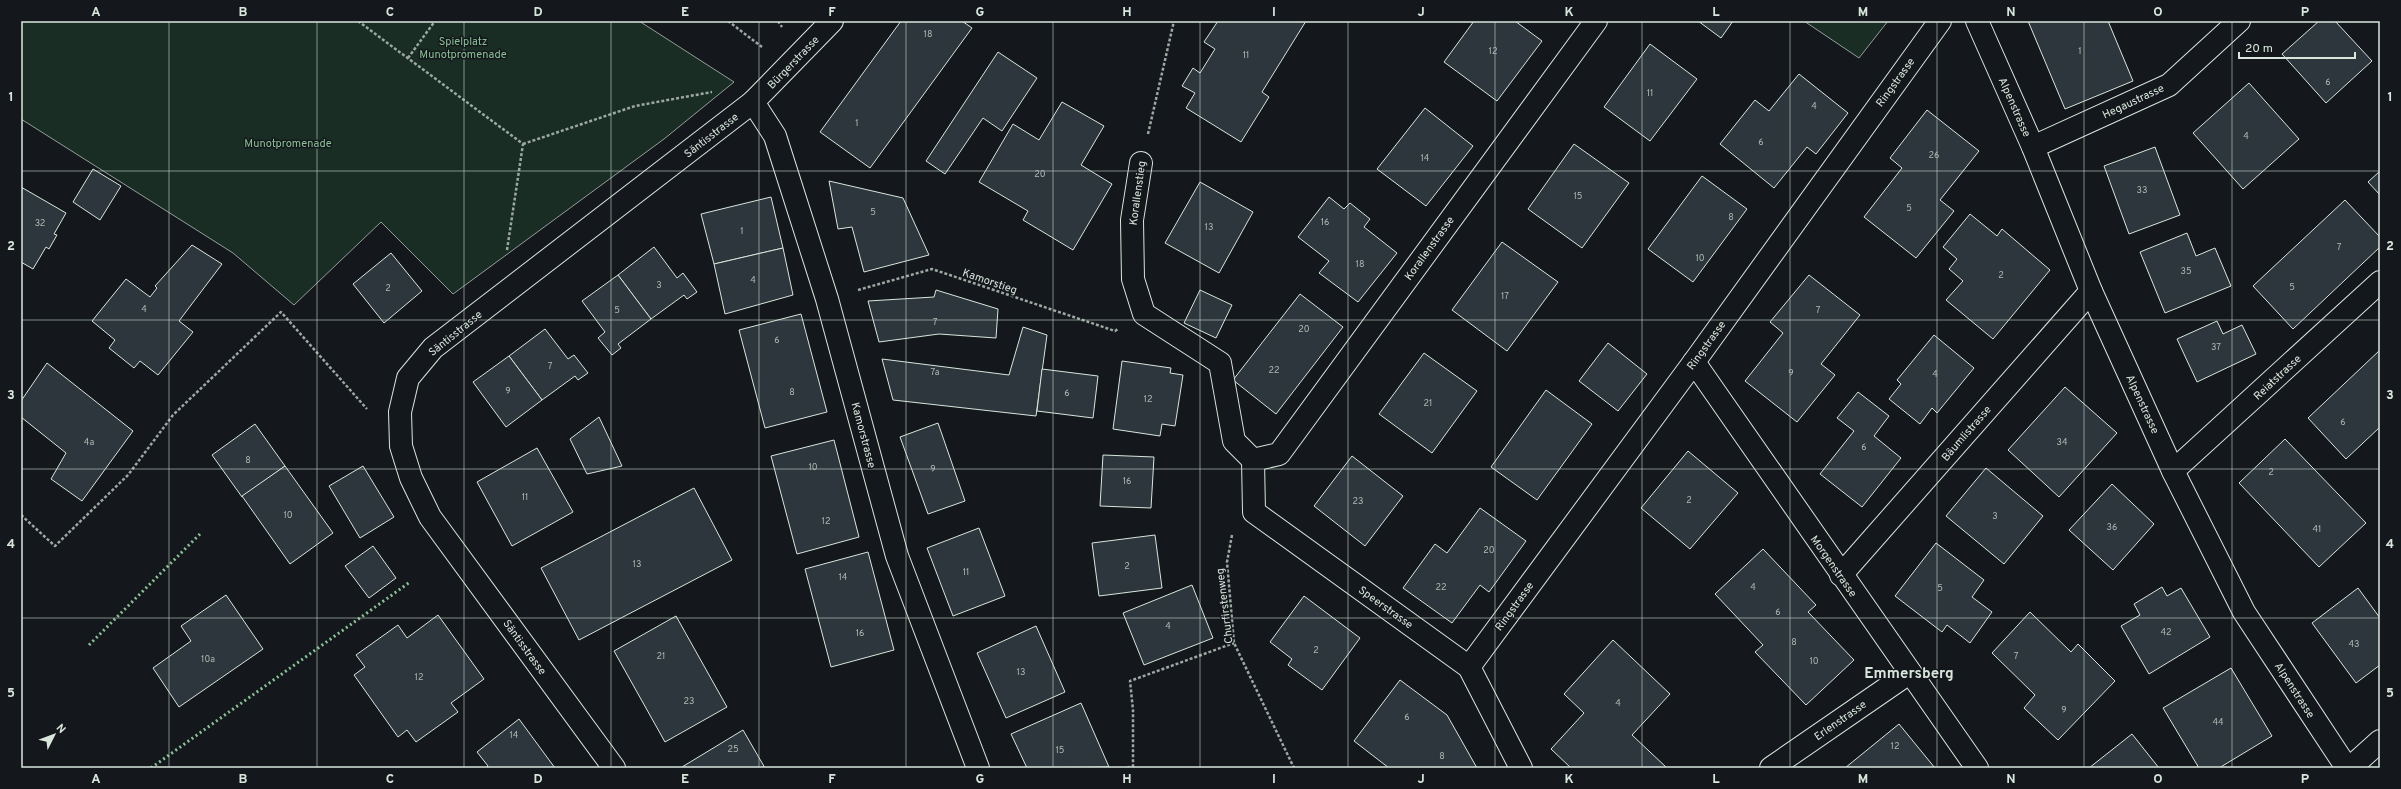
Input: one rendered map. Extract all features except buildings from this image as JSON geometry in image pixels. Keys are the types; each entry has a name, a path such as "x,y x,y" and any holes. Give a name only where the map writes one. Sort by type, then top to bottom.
{"street":[{"name":"Bürgerstrasse","path":"753,102 832,21"},
{"name":"Korallenstrasse","path":"1253,460 1279,454 1596,21"},
{"name":"Ringstrasse","path":"1469,667 1694,362 1940,21"},
{"name":"Alpenstrasse","path":"1977,21 2033,147 2091,291 2173,471 2244,612 2347,768"},
{"name":"Hegaustrasse","path":"2033,147 2169,85 2239,21"},
{"name":"Säntisstrasse","path":"614,768 430,516 411,478 401,446 400,412 408,378 433,348 753,102"},
{"name":"Kamorstrasse","path":"753,102 775,136 827,299 897,556 978,768"},
{"name":"Korallenstieg","path":"1141,163 1132,220 1133,279 1144,314"},
{"name":"Reiatstrasse","path":"2173,471 2380,282"},
{"name":"Bäumlistrasse","path":"1841,575 2091,291"},
{"path":"1144,314 1220,362 1234,440 1253,460 1254,512"},
{"name":"Morgenstrasse","path":"1694,362 1909,673 1977,768"},
{"name":"Speerstrasse","path":"1254,512 1469,667 1521,768"},
{"name":"Erlenstrasse","path":"1771,768 1909,673"},
{"path":"2350,768 2380,741"}],"path":[{"path":"358,21 523,144"},
{"path":"408,58 434,21"},
{"path":"728,21 787,67"},
{"name":"Korallenstieg","path":"1141,163 1174,21"},
{"path":"523,144 635,106 724,90 753,102"},
{"path":"500,298 523,144"},
{"name":"Kamorstieg","path":"827,299 932,269 1115,331 1144,314"},
{"path":"21,515 55,546 128,475 173,415 281,312 401,446"},
{"name":"Churfirstenweg","path":"1254,512 1234,525 1227,562 1234,643 1294,768"},
{"path":"1127,768 1133,766 1133,710 1130,681 1234,643"}],"green space":[{"name":"Munotpromenade","path":"21,21 639,21 734,82 664,139 453,294 381,222 294,305 233,253 21,119"},
{"path":"1804,21 1888,21 1859,58"}],"hedge":[{"path":"89,645 200,534"},
{"path":"151,768 410,582"}],"district":[{"name":"Emmersberg","path":"1909,673"}],"park label":[{"name":"Spielplatz Munotpromenade","path":"463,47"}]}
